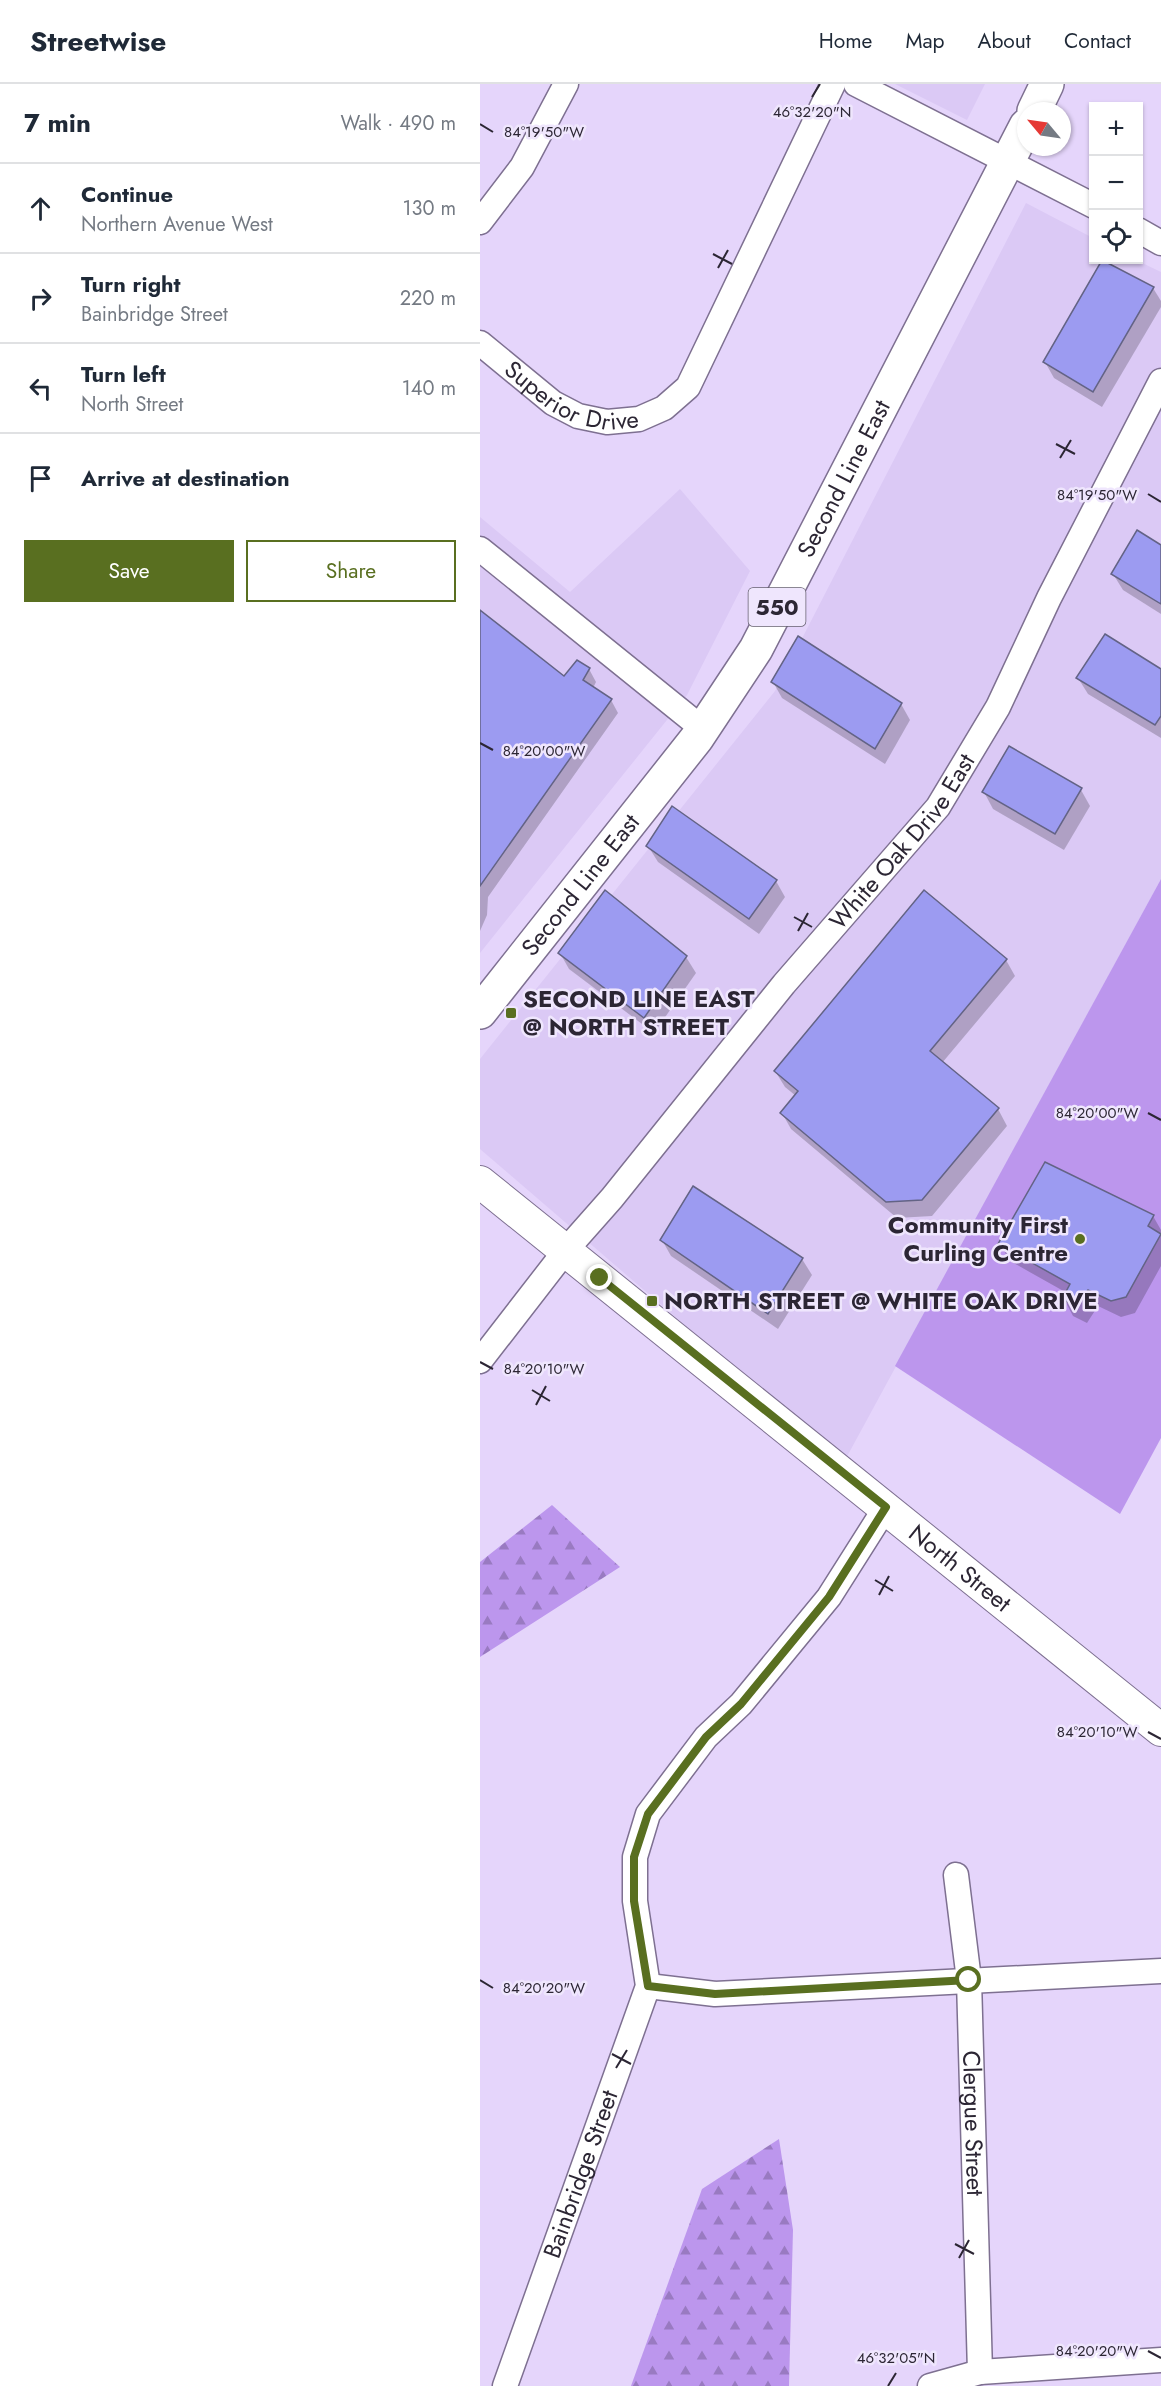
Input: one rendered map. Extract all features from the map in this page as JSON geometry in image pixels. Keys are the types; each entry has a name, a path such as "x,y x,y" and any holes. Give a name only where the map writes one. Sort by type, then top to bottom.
{"highway":[{"path":"1038,102 1047,84"},
{"name":"Second Line East","path":"480,1012 703,729 756,648 1017,145"}],"main road":[{"name":"North Street","path":"480,1182 1161,1730"}],"street":[{"path":"480,222 522,167 566,84"},
{"name":"Superior Drive","path":"480,343 553,403 578,416 607,422 639,419 664,408 688,387 833,84"},
{"path":"856,84 1089,203"},
{"path":"1143,233 1161,243"},
{"name":"White Oak Drive East","path":"480,1361 566,1250 612,1198 784,984 938,807 998,707 1048,598 1161,381"},
{"path":"480,549 703,729"},
{"name":"Bainbridge Street","path":"505,2386 648,1986 634,1901 634,1857 648,1814 706,1737 741,1704 829,1597 886,1507"},
{"name":"Clergue Street","path":"956,1875 969,1980 980,2372"},
{"path":"648,1986 715,1994 1161,1971"},
{"path":"930,2386 980,2372 1161,2360"}],"shaded area":[{"path":"895,84 985,84 967,120"},
{"path":"1026,203 1089,236 1089,264 1143,263 1161,272 1161,879 844,1462 480,1149 480,1059 775,691"},
{"path":"680,489 750,571 687,695 480,953 480,517 570,592"}],"green space":[{"path":"1161,879 1161,1438 1120,1514 895,1366"},
{"path":"552,1505 620,1567 480,1657 480,1562"},
{"path":"779,2139 793,2230 789,2386 631,2386 702,2189"}],"building":[{"path":"1100,264 1110,264 1154,287 1093,392 1043,362"},
{"path":"1137,530 1161,545 1161,604 1111,574"},
{"path":"480,610 564,676 577,660 590,668 583,680 612,699 480,886"},
{"path":"1105,634 1161,669 1161,716 1155,725 1076,678"},
{"path":"798,636 902,703 875,749 771,682"},
{"path":"1009,746 1082,788 1055,834 982,792"},
{"path":"672,806 777,880 749,919 646,846"},
{"path":"605,890 687,956 644,1018 558,953"},
{"path":"924,890 1007,959 930,1051 999,1108 922,1200 886,1202 780,1113 798,1091 774,1071"},
{"name":"Community First Curling Centre","path":"1045,1162 1154,1215 1148,1226 1161,1234 1126,1297 1111,1301 1088,1290 1077,1307 1062,1299 1070,1284 998,1244"},
{"path":"693,1186 803,1258 768,1314 660,1240"}],"place":[{"name":"SECOND LINE EAST @ NORTH STREET","path":"511,1013"},
{"name":"Community First Curling Centre","path":"1080,1239"},
{"name":"NORTH STREET @ WHITE OAK DRIVE","path":"652,1301"}],"route":[{"path":"600,1278 886,1507 829,1597 741,1704 706,1737 648,1814 634,1857 634,1901 648,1986 715,1994 969,1980"}]}
